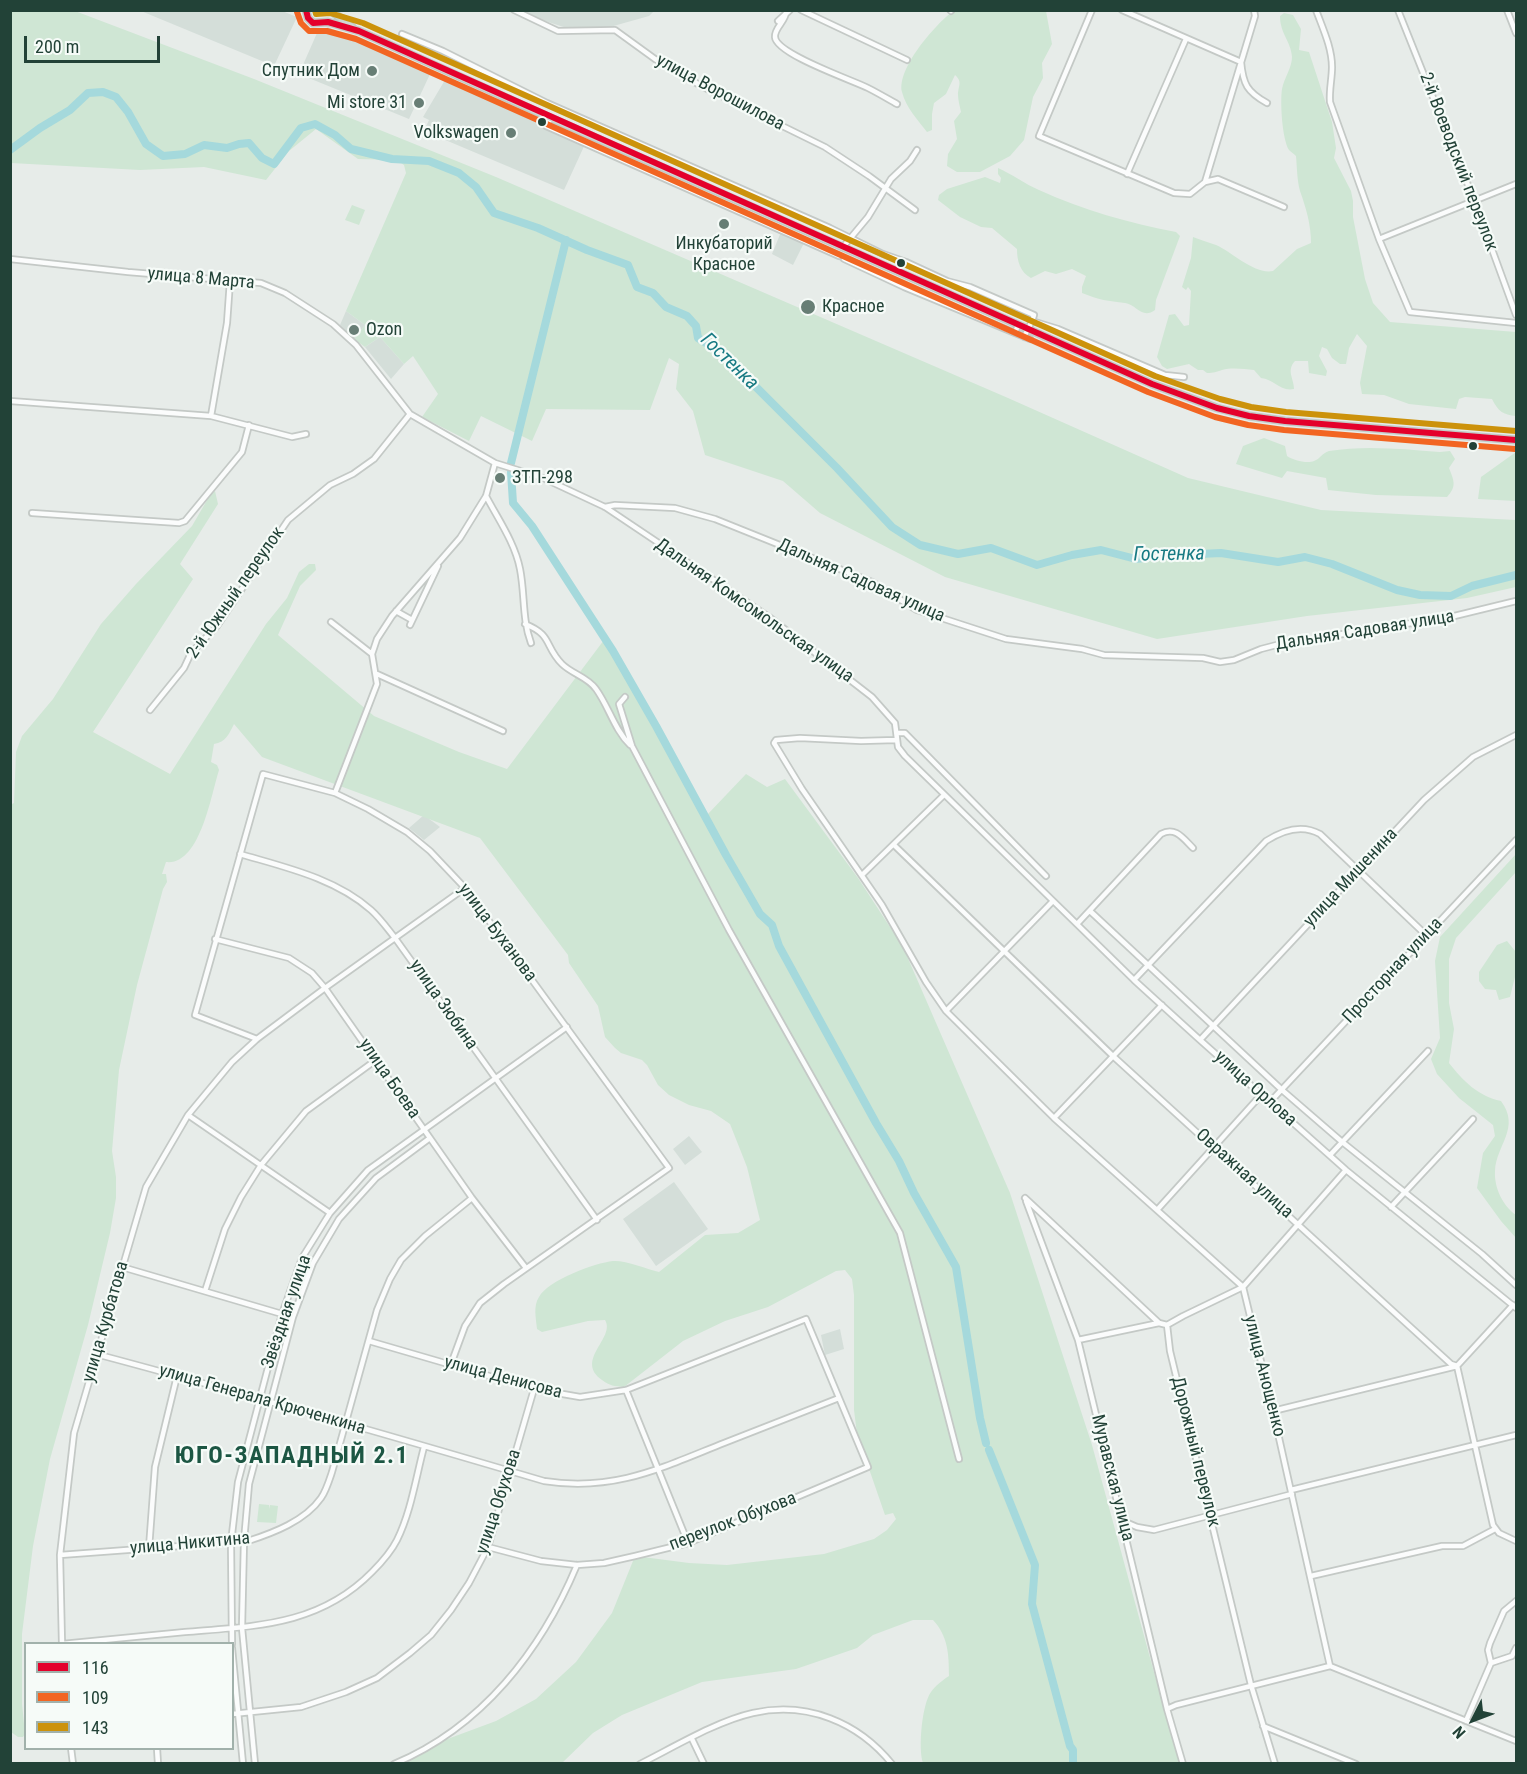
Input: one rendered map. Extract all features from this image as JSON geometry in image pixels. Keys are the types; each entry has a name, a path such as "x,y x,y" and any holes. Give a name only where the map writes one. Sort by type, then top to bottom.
{"main road":[{"path":"324,22 329,10 359,31"},
{"path":"305,12 313,23 324,22 359,31 1018,325 1160,387 1217,408 1271,419 1516,440"}],"street":[{"name":"улица Ворошилова","path":"514,10 558,31 615,30 655,59 703,87 825,147 915,210"},
{"path":"801,10 907,60"},
{"path":"1092,10 1039,136 1174,192 1190,194 1205,182 1218,179 1284,207"},
{"path":"1122,10 1241,62"},
{"path":"1205,182 1255,16 1254,10"},
{"path":"1316,10 1329,48 1332,68 1329,85 1330,102 1379,239 1410,312 1516,323"},
{"name":"2-й Воеводский переулок","path":"1398,10 1474,200 1516,315"},
{"path":"1508,10 1516,33"},
{"path":"778,21 788,11"},
{"path":"788,11 775,34 775,39 782,47 897,104"},
{"path":"402,34 443,51 550,105 830,228 850,239 1034,315 1024,337"},
{"path":"1127,174 1186,39"},
{"path":"1241,62 1243,78 1249,90 1267,103"},
{"path":"703,87 710,83"},
{"path":"550,118 546,126 842,257 904,287 1030,339"},
{"path":"843,247 868,217 884,188 910,161 917,150"},
{"path":"1379,239 1516,184"},
{"name":"улица 8 Марта","path":"10,259 261,283 285,293 333,324 356,345 410,414 495,463"},
{"path":"211,416 227,323 230,281"},
{"path":"1032,321 1058,329 1165,375 1184,377"},
{"path":"1015,333 1018,325"},
{"path":"10,401 211,416 292,437 306,434"},
{"name":"2-й Южный переулок","path":"150,710 184,668 191,652 217,626 288,520 330,485 353,474 374,459 410,414"},
{"path":"32,513 179,523 242,452 249,425"},
{"path":"335,793 377,684 372,654 377,639 394,613 460,538 486,496 495,463"},
{"name":"Дальняя Садовая улица","path":"495,463 543,478 605,507 615,505 675,508 715,519 872,582 916,610 1006,639 1104,655 1203,658 1220,662 1234,660 1284,643 1308,642 1360,630 1442,619 1516,601"},
{"path":"486,496 510,541 519,568 525,624 531,643"},
{"name":"Дальняя Комсомольская улица","path":"605,507 769,617 858,685 895,723 897,734"},
{"path":"394,613 411,622 442,558"},
{"path":"331,622 372,654"},
{"path":"525,624 540,630 563,665 595,686 612,720 632,747 729,930 900,1233 959,1459"},
{"path":"377,674 503,731"},
{"path":"625,697 619,704 632,747"},
{"path":"1046,876 905,733 897,734 896,740 800,738 776,740 774,743 801,789 882,905 930,989 946,1011 1054,1118 1243,1287"},
{"name":"улица Мишенина","path":"1200,1040 1424,800 1461,767 1493,746 1516,735"},
{"name":"улица Орлова","path":"896,740 904,756 1134,980 1346,1170 1515,1307"},
{"name":"улица Буханова","path":"240,854 263,774 335,793 368,808 430,850 465,888 669,1168 597,1220"},
{"path":"862,875 944,795"},
{"path":"1134,980 1266,841 1279,834 1304,827 1320,834 1426,935"},
{"path":"1077,924 1165,831 1178,833 1193,848"},
{"name":"Просторная улица","path":"1270,1102 1516,840"},
{"path":"1007,856 1015,844"},
{"name":"Овражная улица","path":"894,845 1114,1057 1300,1224 1451,1364 1457,1366"},
{"path":"240,854 195,1015 257,1039"},
{"name":"улица Зюбина","path":"240,854 299,871 339,888 370,909 395,938 597,1220"},
{"name":"улица Курбатова","path":"62,1642 60,1555 74,1433 146,1187 188,1115 232,1062 257,1039 325,988 465,888"},
{"path":"946,1011 1053,901"},
{"name":"улица Орлова","path":"1090,912 1282,1090 1341,1141 1482,1254 1516,1285"},
{"name":"улица Боева","path":"216,939 289,958 312,974 325,988 472,1198 526,1269"},
{"path":"1054,1118 1162,1005"},
{"name":"Звёздная улица","path":"232,1642 231,1543 238,1482 282,1314 302,1258 330,1213 368,1170 567,1027"},
{"path":"1330,1155 1428,1051"},
{"path":"205,1291 225,1229 261,1165 306,1111 376,1060"},
{"path":"1157,1210 1261,1095"},
{"path":"188,1115 330,1213"},
{"path":"1391,1207 1473,1119"},
{"name":"Звёздная улица","path":"255,1764 242,1628 244,1541 249,1484 293,1317 309,1274 335,1224 375,1178 430,1138"},
{"path":"1078,1340 1159,1323 1167,1325 1243,1287 1346,1170"},
{"name":"улица Никитина","path":"60,1555 244,1541 270,1533 312,1509 321,1498 332,1472 377,1310 402,1260 424,1236 472,1198"},
{"name":"Муравская улица","path":"1159,1323 1025,1198 1078,1340 1167,1709 1183,1764"},
{"path":"451,1364 465,1326 480,1303 597,1220"},
{"path":"122,1267 282,1314"},
{"name":"улица Анощенко","path":"1243,1287 1292,1492 1330,1666"},
{"path":"1273,1411 1457,1366 1515,1307"},
{"name":"улица Денисова","path":"369,1341 534,1389 580,1397 626,1390 806,1319 839,1398"},
{"name":"Дорожный переулок","path":"1167,1325 1170,1351 1251,1685 1275,1764"},
{"name":"улица Генерала Крюченкина","path":"96,1354 346,1422 511,1471 554,1482 592,1485 625,1480 658,1470 839,1398"},
{"path":"1457,1366 1495,1529 1516,1541"},
{"path":"149,1548 155,1467 177,1376"},
{"name":"улица Обухова","path":"236,1714 301,1707 345,1692 377,1678 430,1635 451,1610 469,1583 488,1547 534,1389"},
{"path":"626,1390 688,1543"},
{"name":"переулок Обухова","path":"488,1547 541,1561 577,1565 604,1563 688,1543 868,1467 839,1398"},
{"path":"1123,1521 1137,1527 1154,1530 1516,1435"},
{"path":"83,1642 242,1628 298,1618 319,1610 346,1595 382,1562 397,1540 424,1447"},
{"path":"1311,1576 1442,1546 1462,1546 1495,1529"},
{"path":"394,1764 434,1744 482,1707 513,1676 542,1634 564,1596 577,1565"},
{"path":"1466,1721 1491,1663 1488,1650 1490,1642 1504,1611 1516,1601"},
{"path":"1491,1663 1512,1656 1516,1648"},
{"path":"1167,1709 1330,1666 1516,1741"},
{"path":"234,1681 243,1764"},
{"path":"640,1764 732,1720 753,1713 777,1710 822,1715 854,1728 877,1745 892,1764"},
{"path":"1263,1726 1356,1764"},
{"path":"692,1739 704,1764"}],"shaded area":[{"path":"141,11 282,11 297,17 274,66"},
{"path":"515,11 654,11 649,16 585,34"},
{"path":"328,27 431,72 409,119 299,74 317,33"},
{"path":"445,80 468,91 478,92 586,142 564,190 424,131 429,120 423,117"},
{"path":"781,232 804,243 793,265 772,254"},
{"path":"346,311 365,325 354,339 340,325"},
{"path":"380,337 404,364 391,379 365,347"},
{"path":"424,815 440,827 424,840 409,828"},
{"path":"689,1136 702,1152 685,1165 673,1149"},
{"path":"674,1182 708,1229 656,1266 623,1219"},
{"path":"840,1329 844,1349 825,1355 821,1335"}],"green space":[{"path":"10,11 75,11 254,79 496,177 1188,478 1321,510 1516,520 1516,587 1467,598 1307,616 1157,639 945,577 820,513 783,481 705,455 693,411 676,389 679,364 669,358 650,410 546,409 532,441 481,416 469,441 422,417 438,394 413,356 404,364 380,337 365,347 354,339 365,325 346,311 406,173 404,165 396,160 358,159 316,129 289,151 266,180 204,167 140,170 11,163"},
{"path":"953,11 1046,11 1052,44 1042,63 1043,78 1033,97 1024,140 1010,156 980,172 957,172 947,166 948,154 957,139 954,121 961,112 958,97 959,82 955,75 946,94 934,103 932,130 927,132 909,109 902,92 905,71 911,60 928,36"},
{"path":"1284,13 1293,15 1301,29 1299,50 1309,52 1332,122 1336,148 1334,158 1351,191 1353,217 1365,279 1373,303 1390,322 1516,332 1516,416 1501,412 1492,399 1465,397 1459,399 1456,409 1409,404 1384,395 1362,394 1360,383 1367,346 1357,334 1349,348 1346,364 1340,364 1332,358 1327,349 1322,347 1319,356 1327,371 1326,376 1309,373 1308,361 1295,361 1291,368 1294,389 1285,389 1261,378 1254,370 1238,368 1207,373 1189,364 1167,369 1162,366 1157,357 1169,315 1175,314 1184,326 1189,325 1191,291 1188,287 1186,290 1182,287 1191,258 1193,237 1216,245 1251,266 1266,271 1273,271 1297,249 1311,243 1308,216 1298,182 1296,156 1289,150 1283,129 1282,89 1292,57 1280,22 1280,16"},
{"path":"998,168 1034,188 1072,204 1124,220 1176,232 1180,236 1156,300 1155,310 1146,313 1129,304 1104,300 1082,293 1086,276 1072,269 1056,274 1045,271 1031,278 1020,266 1017,249 992,228 981,227 960,217 938,200 939,195 947,189 985,177 1000,183"},
{"path":"352,205 365,210 359,225 345,220"},
{"path":"1264,438 1285,446 1287,456 1304,462 1314,461 1329,451 1343,449 1450,451 1455,459 1449,468 1453,486 1447,497 1376,495 1328,490 1326,478 1287,471 1282,478 1236,464 1243,446"},
{"path":"1516,452 1516,501 1478,499 1481,477"},
{"path":"215,491 218,504 180,564 193,579 93,732 170,774 266,624 287,598 299,572 309,564 315,564 316,570 300,586 278,635 374,716 459,752 507,769 604,640 707,815 746,774 767,787 785,779 858,878 903,947 1010,1193 1092,1445 1155,1676 1182,1763 923,1763 921,1738 925,1706 933,1690 949,1676 949,1660 945,1639 933,1620 913,1620 873,1635 857,1648 796,1669 702,1682 622,1715 593,1733 562,1763 401,1763 434,1744 496,1721 536,1699 576,1662 612,1613 635,1556 727,1565 824,1554 874,1539 887,1530 896,1519 893,1513 885,1515 857,1434 854,1410 854,1295 852,1279 845,1270 836,1271 768,1307 725,1321 683,1341 624,1387 602,1380 592,1365 605,1334 607,1327 605,1320 588,1321 542,1332 537,1329 535,1312 539,1297 552,1284 562,1279 595,1265 613,1261 630,1263 659,1272 705,1235 738,1233 760,1220 747,1167 730,1124 711,1111 689,1105 669,1095 658,1085 642,1060 621,1053 605,1037 598,1006 569,963 568,955 480,838 262,757 234,724 224,739 214,744 211,762 217,765 219,770 208,811 196,841 188,853 178,860 166,862 162,874 166,874 167,882 163,889 137,985 119,1070 112,1151 116,1198 88,1325 50,1459 33,1546 22,1634 24,1736 18,1737 11,1732 10,805 14,803 16,752 22,736 53,699 101,624 192,526 210,495"},
{"path":"1516,854 1516,872 1456,938 1449,959 1449,1003 1454,1029 1449,1063 1472,1087 1501,1101 1507,1111 1508,1128 1496,1162 1495,1177 1500,1196 1516,1215 1516,1238 1477,1188 1483,1153 1495,1136 1493,1125 1459,1098 1437,1074 1431,1059 1440,1038 1435,961 1440,937"},
{"path":"1507,941 1516,952 1516,973 1510,997 1499,1000 1496,990 1485,989 1479,981 1479,972 1497,945"},
{"path":"259,1504 269,1505 269,1509 270,1505 278,1506 276,1523 257,1522"}],"waterway":[{"name":"Гостенка","path":"10,150 70,110 88,93 103,92 116,97 128,112 146,144 163,156 185,154 204,145 227,148 249,143 262,158 274,164 301,128 315,124 335,135 351,149 392,159 429,161 459,173 476,187 494,213 538,228 628,265 637,287 653,293 666,307 687,316 696,326 698,338 719,351 745,376 892,527 920,545 958,554 991,548 1037,565 1101,550 1136,559 1221,553 1278,562 1305,557 1332,564 1397,590 1420,595 1451,596 1472,586 1516,575"},
{"path":"511,463 566,240"},
{"path":"511,472 513,503 532,526 613,651 760,914 772,925 779,946 956,1267 986,1443"},
{"path":"989,1450 1035,1565 1032,1604 1070,1746 1073,1750 1073,1764"}],"transit line":[{"name":"116","path":"306,10 308,18 313,23 328,22 359,31 1152,384 1217,408 1249,416 1285,421 1516,440"},
{"name":"143","path":"315,10 316,14 330,13 363,23 1155,376 1220,399 1251,407 1286,412 1516,431"},
{"name":"109","path":"297,12 301,23 309,31 327,31 356,39 1148,392 1215,417 1284,430 1515,449"}],"place":[{"name":"Спутник Дом","path":"372,71"},
{"name":"Mi store 31","path":"419,103"},
{"name":"Volkswagen","path":"511,133"},
{"name":"Инкубаторий Красное","path":"724,224"},
{"name":"Красное","path":"808,307"},
{"name":"Ozon","path":"354,330"},
{"name":"ЗТП-298","path":"500,478"}],"district":[{"name":"ЮГО-ЗАПАДНЫЙ 2.1","path":"292,1457"}]}
